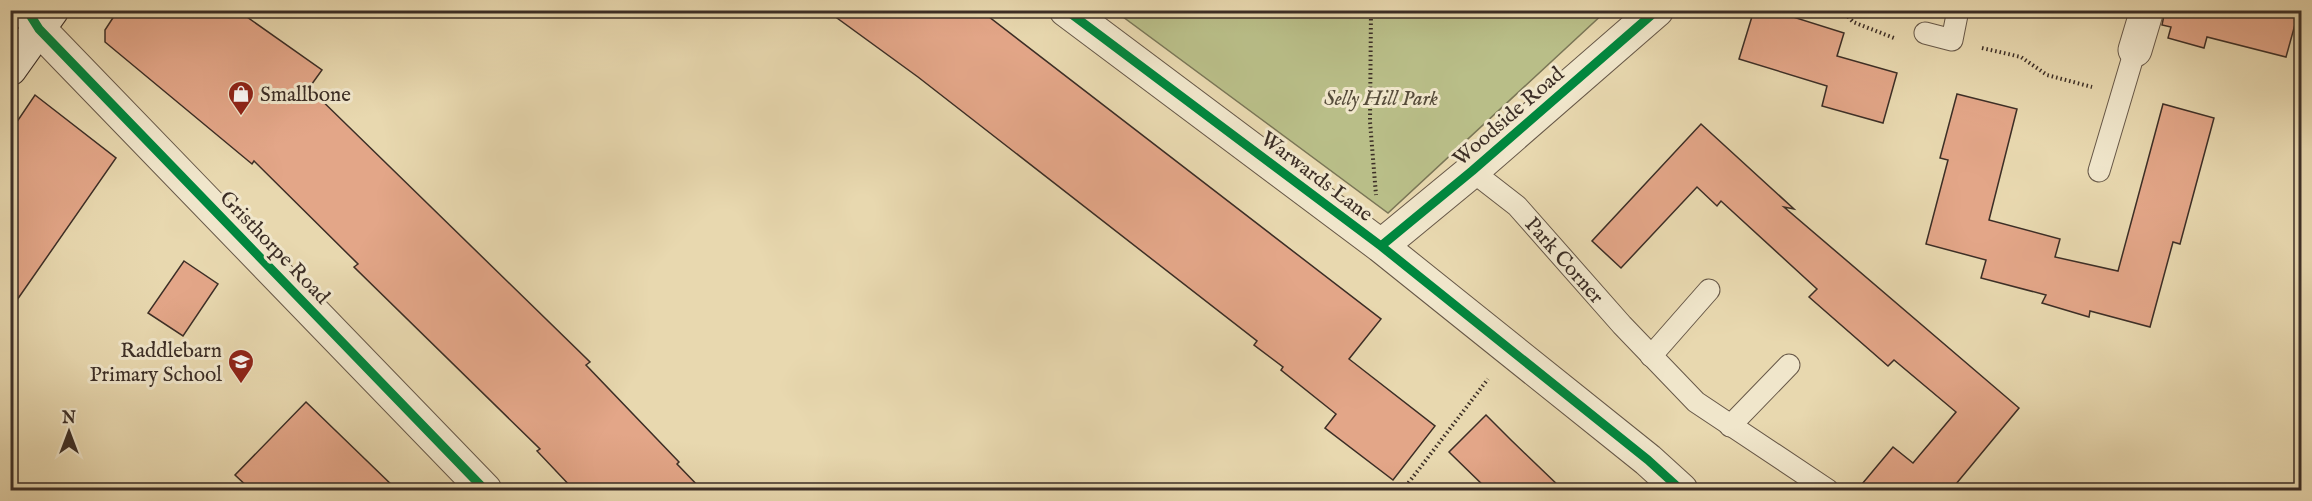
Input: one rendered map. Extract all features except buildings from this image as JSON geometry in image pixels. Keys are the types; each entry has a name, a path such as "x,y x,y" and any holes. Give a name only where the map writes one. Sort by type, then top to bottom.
{"street":[{"name":"Warwards Lane","path":"1066,10 1381,246 1648,460 1681,490"},
{"name":"Woodside Road","path":"1381,246 1472,171 1658,10"},
{"path":"2136,50 2147,10"},
{"path":"10,69 39,17"},
{"name":"Gristhorpe Road","path":"39,17 485,490"}],"lane":[{"path":"1925,33 1952,40 1958,10"},
{"path":"2099,171 2136,50"},
{"name":"Park Corner","path":"1472,171 1517,206 1651,356 1696,402 1828,490"},
{"path":"1651,356 1709,290"},
{"path":"1730,426 1789,366"}],"path":[{"path":"1371,10 1370,122 1381,246"},
{"path":"1842,10 1853,22 1923,49 1925,33"},
{"path":"1952,40 2020,57 2047,75 2122,95"},
{"path":"1403,490 1493,372"}],"green space":[{"name":"Selly Hill Park","path":"1115,11 1606,11 1388,213"}],"cycle path":[{"path":"27,10 39,29 485,490"},
{"path":"1066,10 1381,246 1648,460 1681,490"},
{"path":"1381,246 1472,171 1657,10"}],"place":[{"name":"Smallbone","path":"241,117"},
{"name":"Raddlebarn Primary School","path":"241,385"}]}
